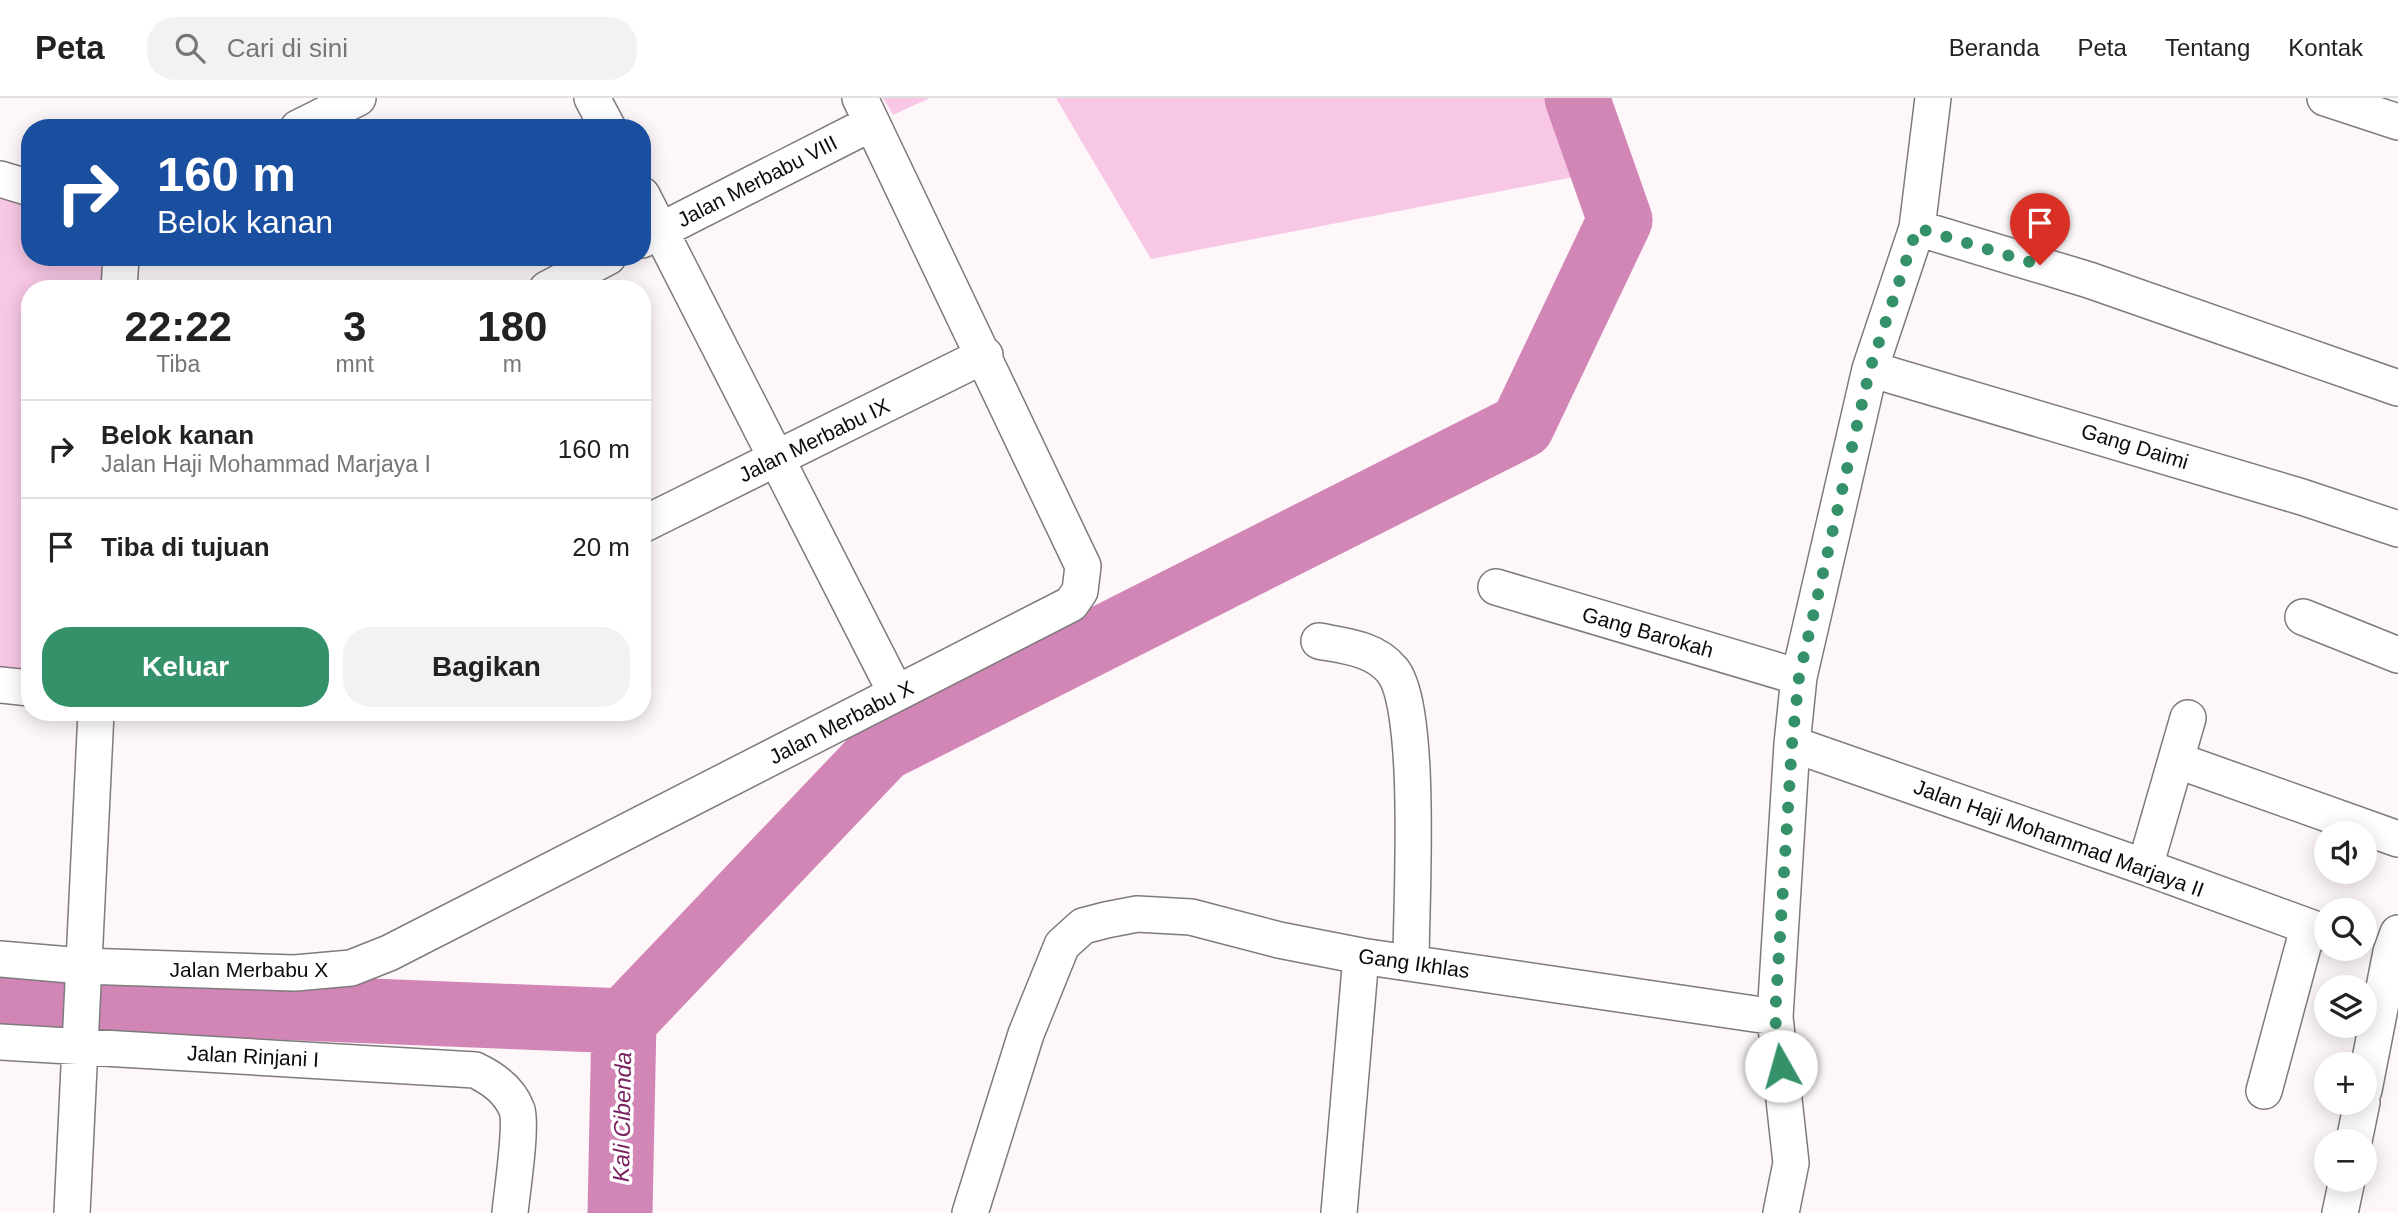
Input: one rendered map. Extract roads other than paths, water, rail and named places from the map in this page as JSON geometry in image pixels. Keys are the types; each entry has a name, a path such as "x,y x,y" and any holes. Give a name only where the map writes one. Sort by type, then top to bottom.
{"street":[{"path":"316,119 358,98"},
{"path":"592,98 603,119"},
{"path":"1781,1213 1791,1163 1775,1017 1792,744 1799,677 1870,369 1917,228 1933,98"},
{"path":"2325,98 2398,122"},
{"name":"Jalan Merbabu VIII","path":"651,235 866,110"},
{"name":"Jalan Merbabu X","path":"0,959 82,974 295,973 351,968 389,953 896,693 1058,614 1071,604 1080,591 1083,566 985,355 866,110"},
{"path":"0,179 21,185"},
{"path":"1917,228 2089,280 2398,388"},
{"path":"651,235 776,458 896,693"},
{"path":"564,280 591,266"},
{"name":"Jalan Merbabu IX","path":"651,520 985,355"},
{"name":"Gang Daimi","path":"1870,369 2208,468 2398,529"},
{"name":"Gang Barokah","path":"1496,587 1799,677"},
{"path":"2303,617 2398,655"},
{"path":"1319,641 1354,648 1379,657 1394,671 1404,697 1412,739 1411,962"},
{"path":"0,685 21,687"},
{"path":"2145,867 2188,718"},
{"path":"72,1213 78,1035 96,721"},
{"name":"Jalan Haji Mohammad Marjaya II","path":"1792,744 2145,867 2314,930"},
{"path":"2176,760 2398,839"},
{"name":"Gang Ikhlas","path":"970,1213 1026,1034 1062,945 1083,926 1137,914 1191,917 1279,940 1361,956 1775,1017"},
{"path":"2264,1091 2314,940"},
{"path":"2370,1052 2388,946"},
{"path":"1339,1213 1361,956"},
{"name":"Jalan Rinjani I","path":"0,1042 78,1035 468,1069 487,1076 500,1086 512,1100 518,1115 510,1213"},
{"path":"2340,1213 2344,1192"}],"waterway":[{"path":"0,996 624,1021 883,749 1522,426 1620,220 1577,98"},
{"name":"Kali Cibenda","path":"620,1213 624,1021"}]}
